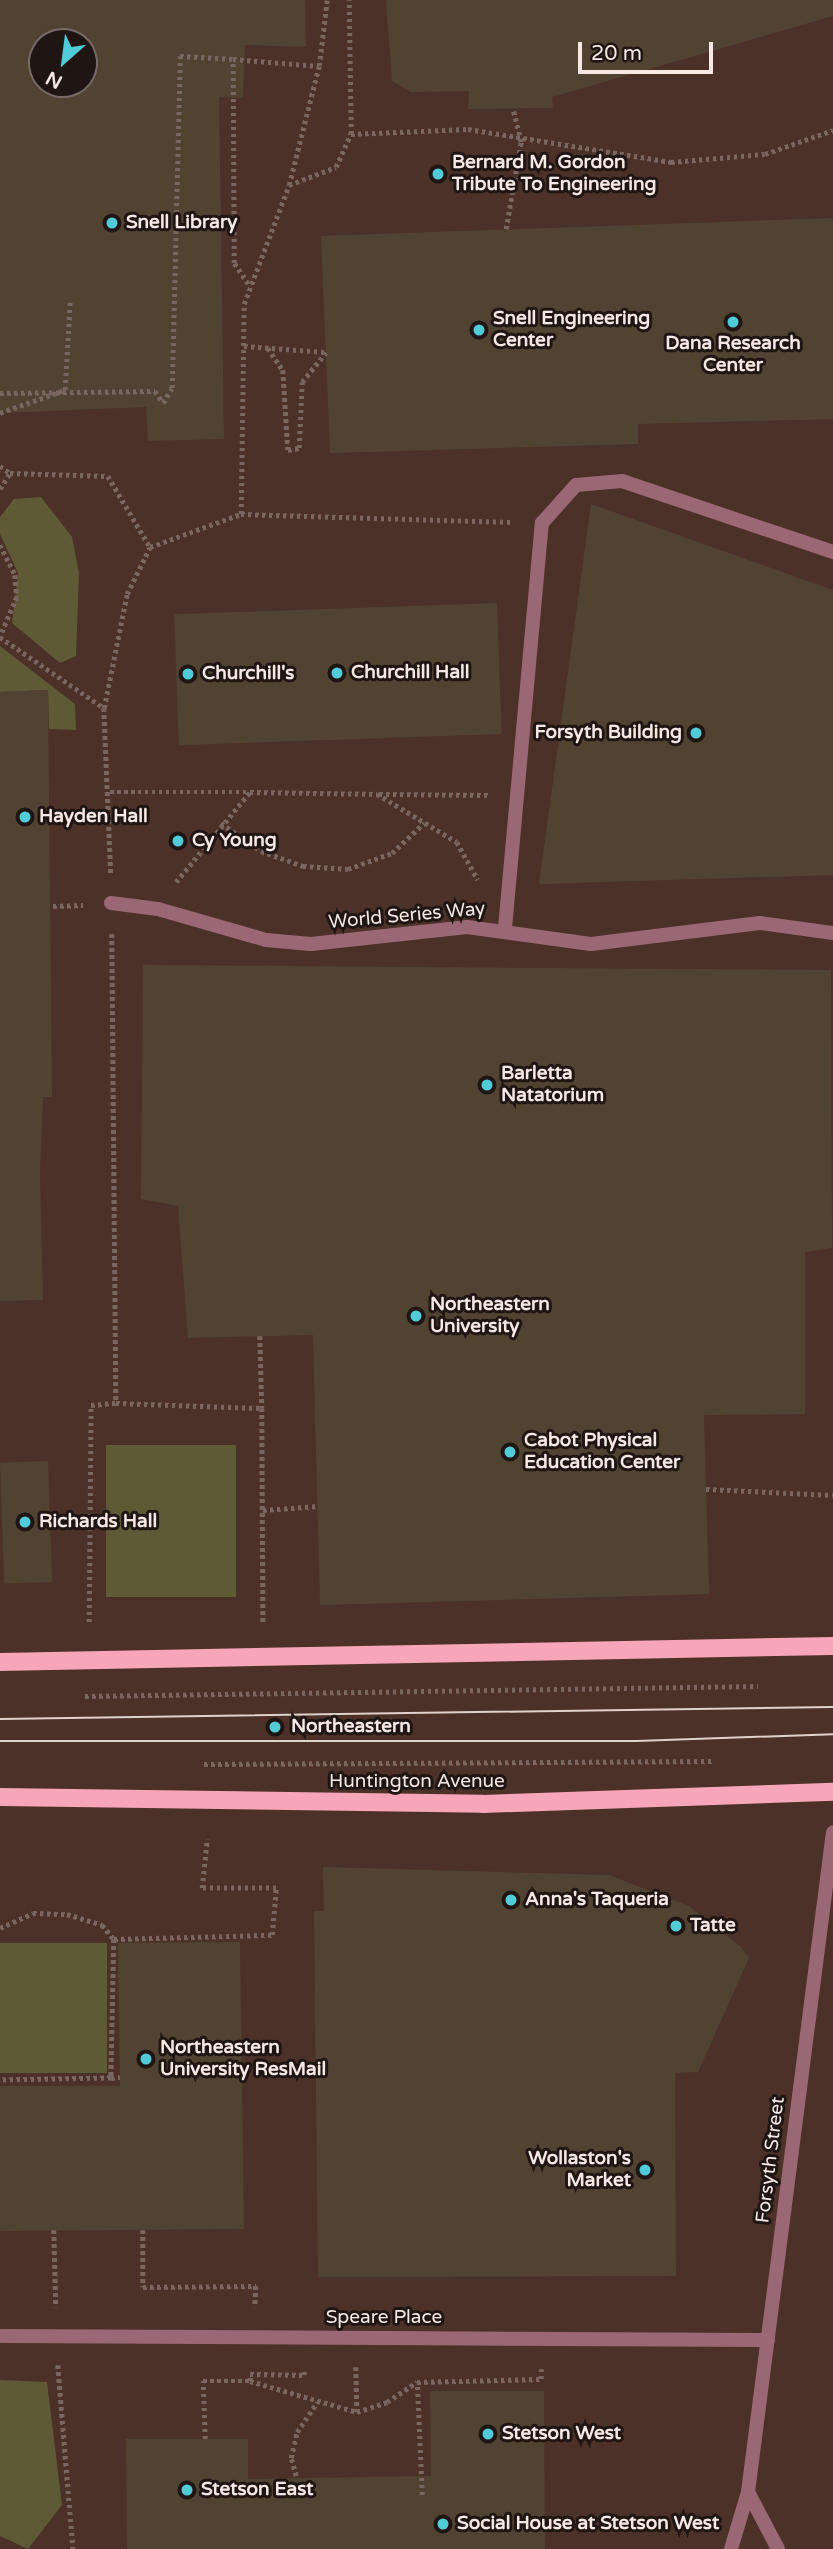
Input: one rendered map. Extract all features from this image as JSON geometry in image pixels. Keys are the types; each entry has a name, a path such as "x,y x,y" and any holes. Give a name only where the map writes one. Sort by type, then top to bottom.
{"main road":[{"path":"0,1662 833,1646"},
{"name":"Huntington Avenue","path":"0,1797 483,1804 833,1791"}],"street":[{"path":"505,928 514,795 542,523 576,485 622,481 833,552"},
{"name":"World Series Way","path":"111,904 158,909 266,940 311,944 505,928 591,944 760,923 833,933"},
{"name":"Forsyth Street","path":"731,2549 748,2492 833,1832"},
{"name":"Speare Place","path":"0,2336 56,2339 254,2336 768,2340"},
{"path":"748,2492 778,2549"}],"path":[{"path":"241,514 243,346 248,284 289,185 319,66 327,0"},
{"path":"289,185 336,167 351,134 349,0"},
{"path":"0,393 65,390 155,391 163,403 172,388 180,56 319,66"},
{"path":"233,59 234,263 248,284"},
{"path":"506,229 521,142 513,108"},
{"path":"351,134 468,130 521,142 671,162 765,153 833,130"},
{"path":"65,390 69,300"},
{"path":"243,346 326,352 302,382 299,448 288,450 283,370 268,348"},
{"path":"0,413 65,390"},
{"path":"0,466 10,473 108,476 150,547"},
{"path":"0,489 10,473"},
{"path":"116,1403 110,793 104,708 127,594 150,547 241,514 542,523"},
{"path":"0,545 15,575 17,597 0,637 104,708"},
{"path":"158,909 221,823 250,792"},
{"path":"110,793 514,795"},
{"path":"377,794 457,842 505,928"},
{"path":"221,823 261,851 303,866 348,869 393,853 424,822"},
{"path":"260,1336 263,1622"},
{"path":"89,1622 91,1405 116,1403 262,1408"},
{"path":"706,1489 833,1495"},
{"path":"263,1510 318,1506"},
{"path":"77,1696 758,1685"},
{"path":"195,1764 723,1760"},
{"path":"0,1928 25,1915 58,1913 86,1917 114,1939 272,1935 276,1888 202,1888 207,1839"},
{"path":"111,2078 114,1939"},
{"path":"0,2080 120,2077"},
{"path":"54,2230 56,2339 73,2549"},
{"path":"143,2230 143,2287 256,2286 254,2336"},
{"path":"250,2381 250,2374 304,2375 304,2367"},
{"path":"356,2367 357,2412"},
{"path":"205,2439 203,2381 250,2381 357,2412 387,2402 417,2382 541,2379"},
{"path":"417,2382 422,2495"},
{"path":"296,2476 291,2458 297,2432 317,2402"}],"shaded area":[{"name":"Northeastern University","path":"0,0 833,0 833,2549 0,2549"},
{"path":"41,497 72,537 79,573 76,656 60,663 12,623 18,573 0,534 0,517 14,499"},
{"path":"0,646 75,704 76,730 49,729 48,690 0,692"},
{"path":"106,1445 236,1445 236,1597 106,1597"},
{"path":"0,1943 107,1943 107,2073 0,2073"},
{"path":"0,2380 47,2382 62,2505 28,2549 0,2536"}],"building":[{"name":"Snell Library","path":"0,0 305,0 306,47 245,45 243,98 219,97 224,439 148,441 146,407 0,413"},
{"path":"386,0 833,0 833,16 552,97 553,108 468,109 469,91 411,92 392,81"},
{"name":"Snell Engineering Center","path":"833,218 833,419 638,424 638,444 330,453 321,236"},
{"name":"Forsyth Building","path":"591,504 833,590 833,875 539,884"},
{"name":"Churchill Hall","path":"497,603 502,734 179,745 174,614"},
{"name":"Hayden Hall","path":"48,690 52,1097 43,1097 40,1173 43,1300 0,1301 0,692"},
{"path":"143,965 831,970 832,1248 805,1252 805,1414 704,1415 709,1594 320,1605 313,1335 188,1338 178,1206 141,1199"},
{"name":"Richards Hall","path":"48,1461 52,1582 4,1584 0,1463"},
{"path":"323,1867 609,1875 689,1906 741,1947 749,1958 698,2072 675,2073 676,2276 318,2277 314,1911 324,1911"},
{"path":"240,1942 244,2229 0,2231 0,2086 120,2086 118,1943"},
{"name":"Stetson West","path":"430,2391 544,2391 545,2549 127,2549 126,2439 248,2439 248,2479 431,2476"}],"tram line":[{"path":"0,1719 833,1707"},
{"path":"0,1741 637,1741 833,1734"}],"place":[{"name":"Bernard M. Gordon Tribute To Engineering","path":"438,174"},
{"name":"Snell Library","path":"112,223"},
{"name":"Dana Research Center","path":"733,322"},
{"name":"Snell Engineering Center","path":"479,330"},
{"name":"Churchill Hall","path":"337,673"},
{"name":"Churchill's","path":"188,674"},
{"name":"Forsyth Building","path":"696,733"},
{"name":"Hayden Hall","path":"25,817"},
{"name":"Cy Young","path":"178,841"},
{"name":"Barletta Natatorium","path":"487,1085"},
{"name":"Northeastern University","path":"416,1316"},
{"name":"Cabot Physical Education Center","path":"510,1452"},
{"name":"Richards Hall","path":"25,1522"},
{"name":"Northeastern","path":"275,1727"},
{"name":"Anna's Taqueria","path":"511,1900"},
{"name":"Tatte","path":"676,1926"},
{"name":"Northeastern University ResMail","path":"146,2059"},
{"name":"Wollaston's Market","path":"645,2170"},
{"name":"Stetson West","path":"488,2434"},
{"name":"Stetson East","path":"187,2490"},
{"name":"Social House at Stetson West","path":"443,2524"}]}
